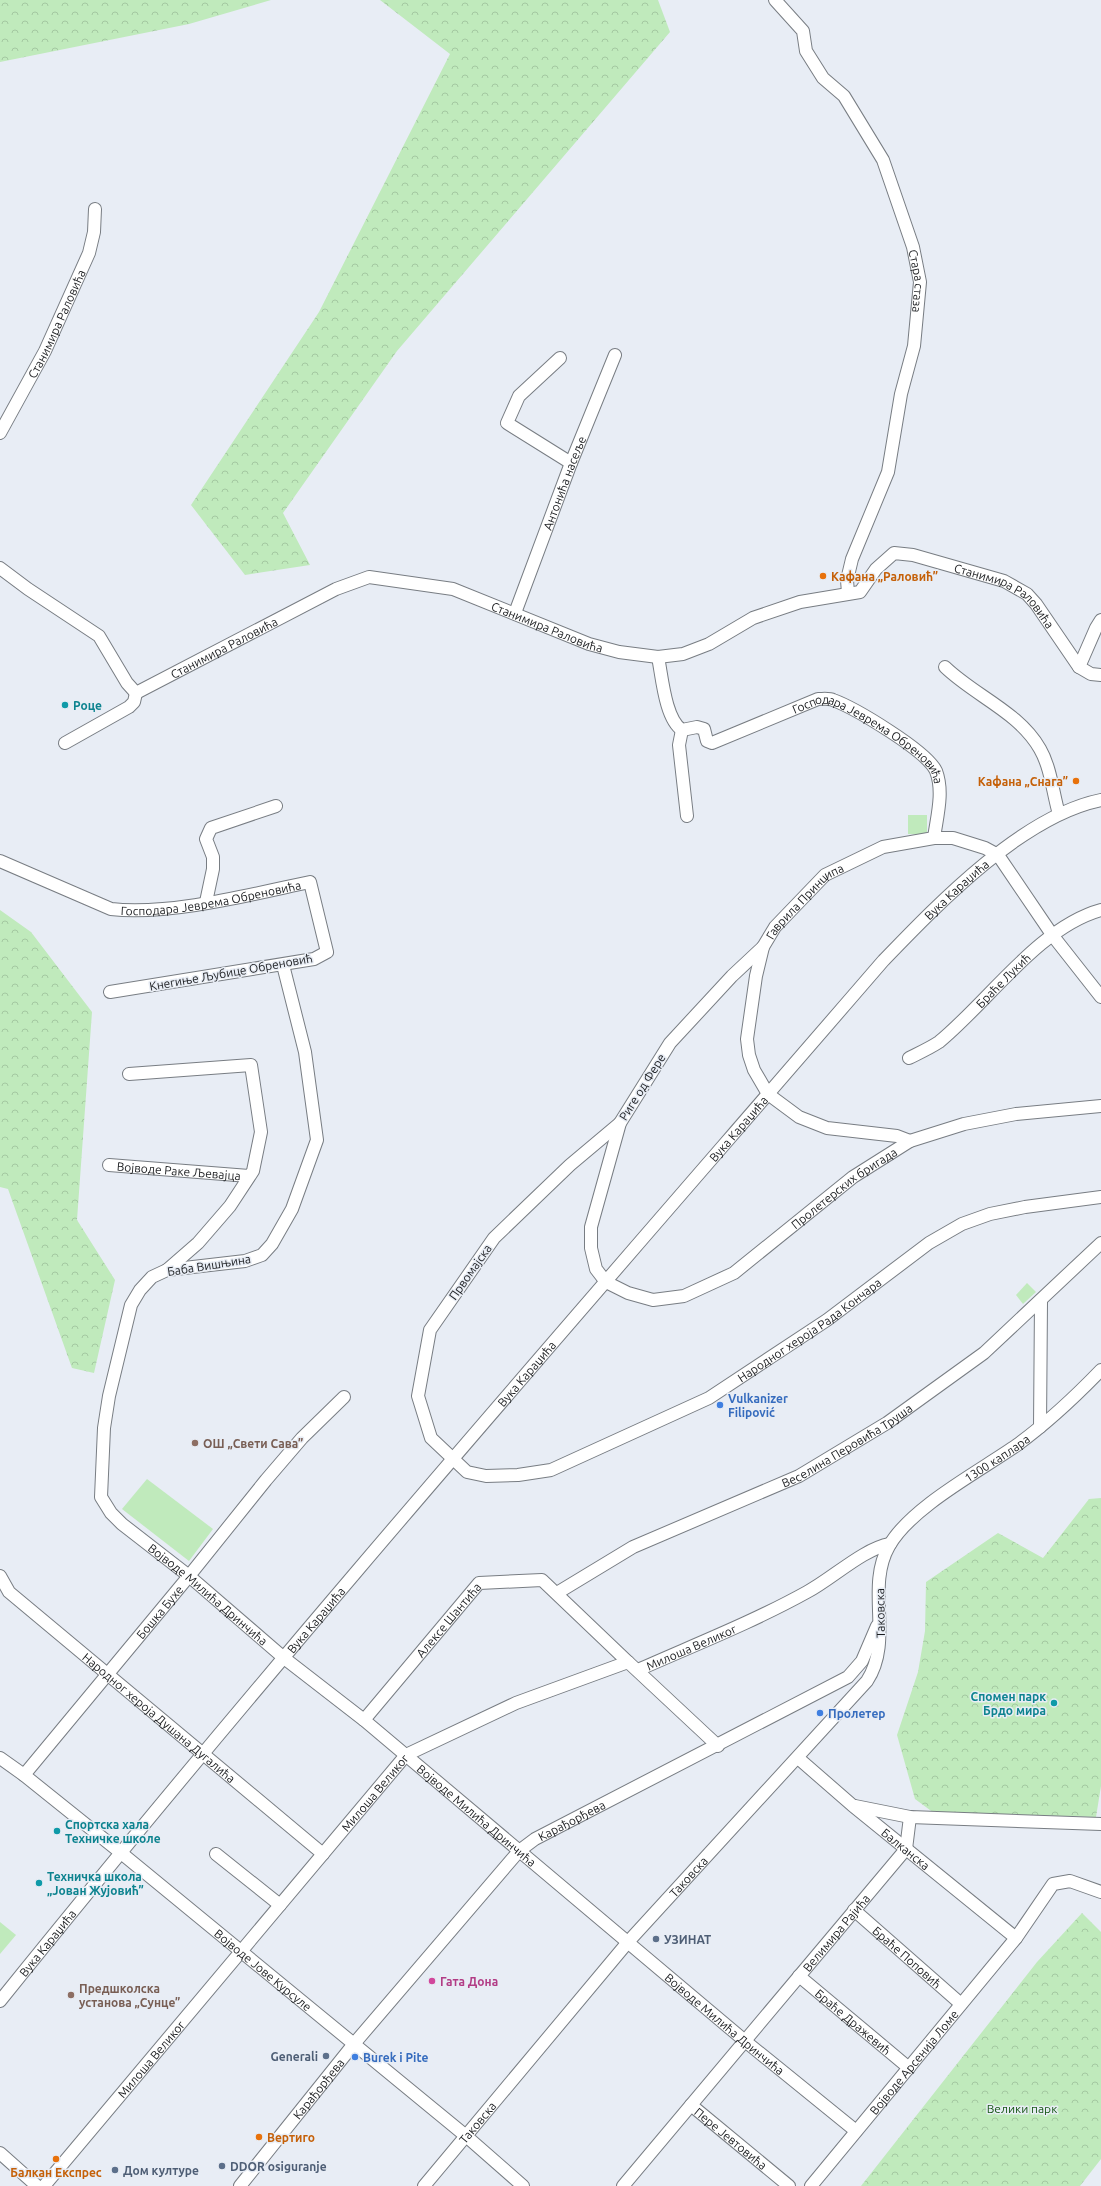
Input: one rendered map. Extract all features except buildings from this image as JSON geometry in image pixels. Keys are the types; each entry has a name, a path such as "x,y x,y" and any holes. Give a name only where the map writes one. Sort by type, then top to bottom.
{"street":[{"name":"Стара стаза","path":"775,0 803,31 806,51 823,78 844,96 883,160 913,247 920,282 914,346 901,394 888,472 852,559 847,580 848,593"},
{"name":"Станимира Раловића","path":"0,432 45,350 89,253 94,232 95,209"},
{"name":"Антонића насеље","path":"515,613 571,464 616,355"},
{"path":"560,358 519,396 507,423 571,464"},
{"name":"Станимира Раловића","path":"136,693 336,589 369,577 453,589 590,644 625,653 658,657 683,654 709,644 753,618 800,602 860,592 876,569 894,553 913,555 1004,581 1027,594 1036,604 1079,667"},
{"path":"0,568 99,636 127,683 136,693 134,702 129,707 65,743"},
{"path":"1101,620 1079,667 1091,674 1101,675"},
{"path":"658,657 671,717 676,726 682,730 679,745 687,816"},
{"path":"945,668 1018,722 1040,749 1047,766 1059,814"},
{"name":"Господара Јеврема Обреновића","path":"682,730 697,727 704,729 707,741 712,743 818,699 832,699 876,723 931,763 935,770 940,790 934,838"},
{"name":"Вука Караџића","path":"0,2001 120,1852 452,1459 883,961 936,907 998,855 1035,827 1059,814 1101,800"},
{"path":"206,902 214,869 213,857 206,839 211,828 276,806"},
{"name":"Гаврила Принципа","path":"768,1094 754,1070 749,1055 747,1039 756,976 763,947 774,927 825,875 883,847 934,838 954,838 985,848 998,855"},
{"path":"998,855 1053,936 1101,997"},
{"name":"Господара Јеврема Обреновића","path":"0,861 111,909 145,911 206,902 310,882"},
{"name":"Кнегиње Љубице Обреновић","path":"110,992 283,965 314,959 327,952 310,882"},
{"name":"Браће Лукић","path":"910,1058 937,1043 969,1014 1021,960 1074,922 1101,910"},
{"name":"Риге од Фере","path":"606,1282 596,1269 591,1248 590,1227 620,1123 670,1043 732,976 763,947"},
{"name":"Баба Вишњина","path":"101,1497 104,1428 109,1396 131,1305 140,1290 152,1277 167,1270 255,1258 262,1255 272,1244 292,1209 317,1140 304,1052 283,965"},
{"name":"Војводе Раке Љевајца","path":"129,1074 251,1065 261,1132 253,1171 230,1206 198,1244 167,1270"},
{"path":"768,1094 799,1117 827,1128 897,1136 910,1141"},
{"name":"Пролетерских бригада","path":"606,1282 628,1293 653,1300 684,1296 734,1273 853,1177 910,1141 964,1124 1016,1114 1101,1106"},
{"name":"Првомајска","path":"452,1459 431,1438 418,1396 430,1330 494,1238 570,1165 620,1123"},
{"name":"Војводе Раке Љевајца","path":"109,1165 249,1176"},
{"name":"Народног хероја Рада Кончара","path":"452,1459 467,1472 486,1476 518,1475 552,1470 709,1398 827,1320 929,1243 962,1224 997,1212 1101,1196"},
{"name":"Веселина Перовића Труша","path":"557,1593 633,1547 799,1476 887,1423 984,1353 1101,1243"},
{"path":"1040,1427 1041,1301"},
{"name":"1300 каплара","path":"890,1544 903,1527 917,1514 1040,1427 1101,1370"},
{"name":"Бошка Бухе","path":"24,1775 109,1674 302,1438 344,1397"},
{"name":"Војводе Милића Дринчића","path":"101,1497 111,1513 122,1524 189,1576 284,1658 364,1720 745,2041 856,2131"},
{"name":"Таковска","path":"424,2186 628,1942 860,1690 872,1674 879,1652 880,1570 890,1544"},
{"name":"Милоша Великог","path":"44,2186 406,1755 516,1703 628,1662 638,1670 789,1601 834,1576 874,1548 890,1544"},
{"name":"Народног хероја Душана Дугалића","path":"0,1576 9,1592 323,1854"},
{"name":"Алексе Шантића","path":"364,1720 442,1625 479,1583 542,1580 628,1662"},
{"name":"Карађорђева","path":"240,2186 353,2045 519,1851 535,1839 718,1746 852,1674 865,1654 879,1621"},
{"path":"638,1670 718,1746"},
{"name":"Војводе Јове Курсуле","path":"0,1758 24,1775 120,1852 353,2045 466,2136 523,2186"},
{"name":"Балканска","path":"798,1758 852,1805 1016,1938"},
{"path":"852,1805 910,1817 1101,1824"},
{"path":"906,1849 910,1817"},
{"name":"Велимира Рајића","path":"623,2186 906,1849"},
{"path":"216,1854 280,1905"},
{"name":"Војводе Арсенија Ломе","path":"811,2186 1016,1938 1053,1884 1070,1881 1101,1892"},
{"name":"Браће Поповић","path":"854,1910 961,2004"},
{"name":"Браће Дражевић","path":"799,1976 909,2068"},
{"name":"Пере Јевтовића","path":"691,2105 789,2186"},
{"path":"0,2154 37,2186"}],"green space":[{"path":"0,0 271,0 189,24 0,62"},
{"path":"380,0 658,0 670,32 397,351 283,513 310,565 245,575 191,505 319,312 450,54"},
{"path":"908,815 927,815 927,835 908,834"},
{"path":"0,910 31,932 92,1012 77,1220 115,1280 94,1373 72,1368 8,1189 0,1187"},
{"path":"1027,1283 1036,1292 1023,1304 1016,1295"},
{"path":"147,1479 213,1529 189,1561 122,1509"},
{"name":"Спомен парк Брдо мира","path":"1101,1498 1101,1786 1096,1817 934,1813 915,1799 897,1735 918,1672 925,1631 926,1582 998,1533 1043,1558 1089,1499"},
{"name":"Велики парк","path":"1082,1913 1101,1932 1101,2159 1080,2186 861,2186 1037,1962"},
{"path":"0,1922 16,1935 0,1954"}],"place":[{"name":"Кафана „Раловић”","path":"823,576"},
{"name":"Роце","path":"65,705"},
{"name":"Кафана „Снага”","path":"1076,781"},
{"name":"Vulkanizer Filipović","path":"720,1405"},
{"name":"ОШ „Свети Сава”","path":"195,1443"},
{"name":"Спомен парк Брдо мира","path":"1054,1703"},
{"name":"Пролетер","path":"820,1713"},
{"name":"Спортска хала Техничке школе","path":"57,1831"},
{"name":"Техничка школа „Јован Жујовић”","path":"39,1883"},
{"name":"УЗИНАТ","path":"656,1939"},
{"name":"Гата Дона","path":"432,1981"},
{"name":"Предшколска установа „Сунце”","path":"71,1995"},
{"name":"Generali","path":"326,2056"},
{"name":"Burek i Pite","path":"355,2057"},
{"name":"Вертиго","path":"259,2137"},
{"name":"Балкан Експрес","path":"56,2159"},
{"name":"DDOR osiguranje","path":"222,2166"},
{"name":"Дом културе","path":"115,2170"}]}
